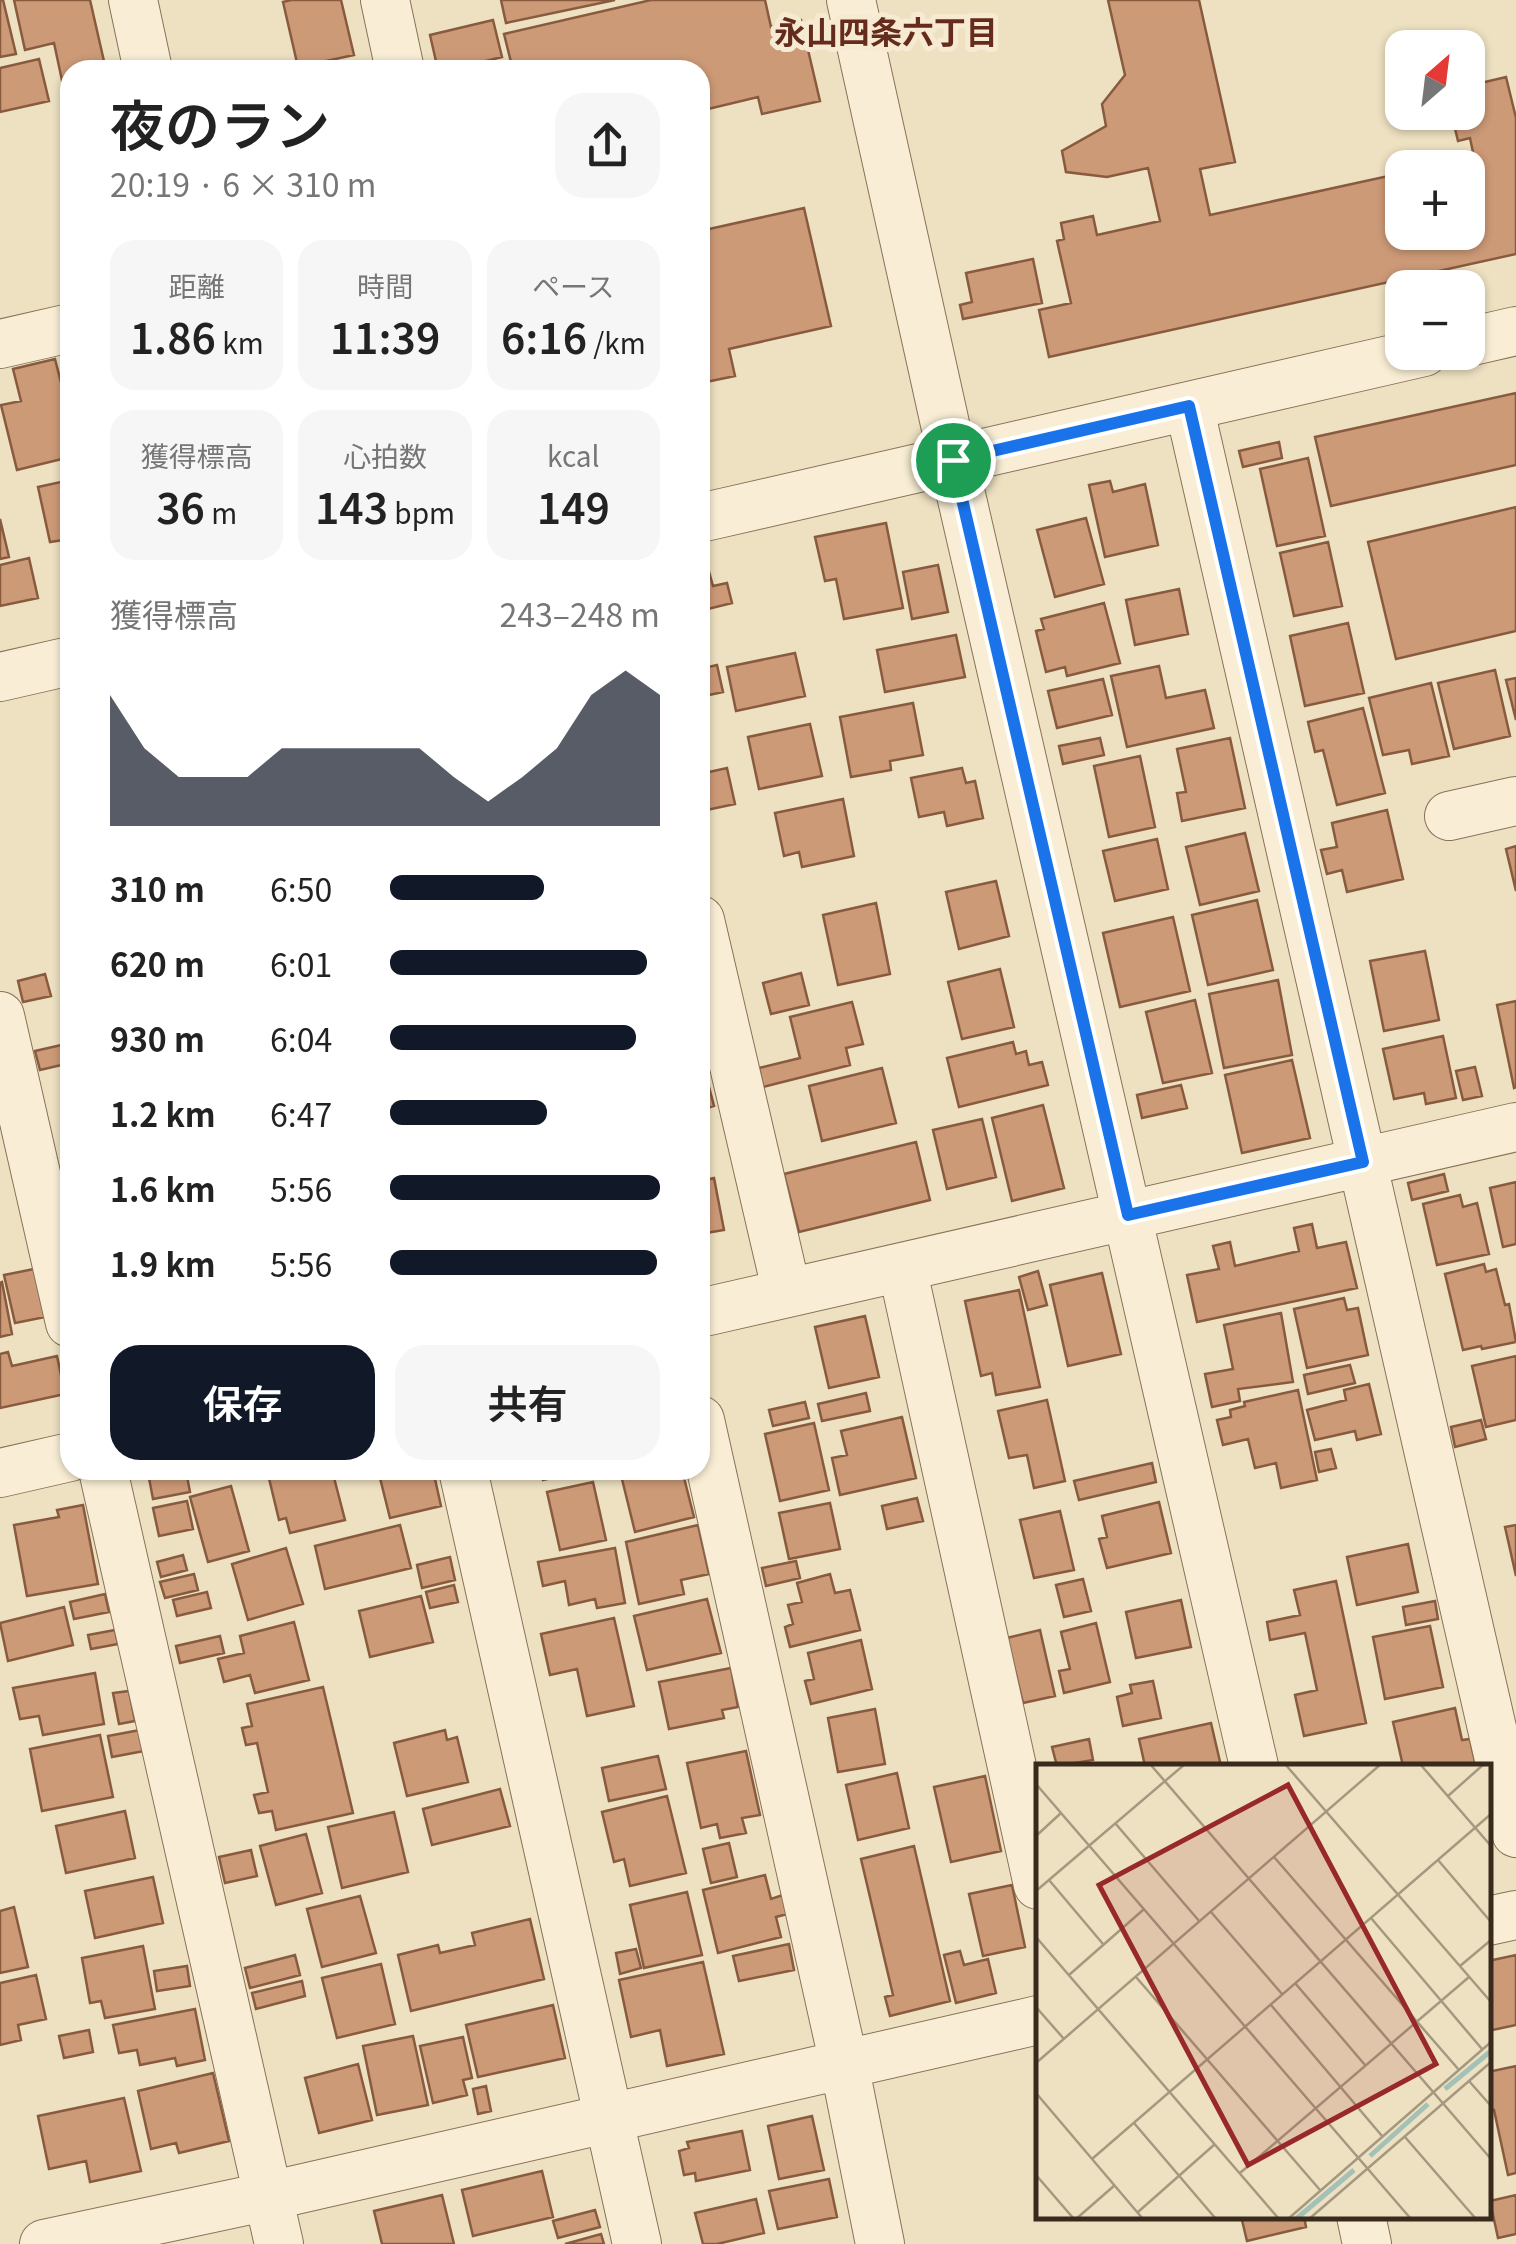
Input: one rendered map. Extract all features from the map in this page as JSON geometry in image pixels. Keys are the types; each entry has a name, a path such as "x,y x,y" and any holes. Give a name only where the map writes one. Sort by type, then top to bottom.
{"street":[{"path":"133,0 146,60"},
{"path":"385,0 398,60"},
{"path":"851,0 1254,1764"},
{"path":"0,344 60,330"},
{"path":"1485,338 1516,332"},
{"path":"710,516 1385,361"},
{"path":"1189,406 1516,1833"},
{"path":"0,677 60,663"},
{"path":"1448,816 1516,801"},
{"path":"710,963 786,1294"},
{"path":"0,1016 60,1279"},
{"path":"710,1311 1516,1127"},
{"path":"902,1267 1036,1876"},
{"path":"0,1473 60,1459"},
{"path":"710,1465 844,2064 880,2244"},
{"path":"106,1480 279,2244"},
{"path":"465,1480 638,2244"},
{"path":"1491,1920 1516,1915"},
{"path":"44,2244 1036,2020"},
{"path":"1362,2219 1368,2244"}],"building":[{"path":"0,0 16,54 0,57"},
{"path":"14,0 90,0 104,60 60,60 60,71 54,43 25,50"},
{"path":"341,0 354,55 296,60 283,2"},
{"path":"501,0 615,0 506,23"},
{"path":"651,0 765,0 771,27 801,20 820,101 762,114 758,97 710,109 710,60 510,60 504,34"},
{"path":"1108,0 1199,0 1235,162 1200,169 1210,215 1385,177 1385,250 1485,250 1485,150 1473,150 1470,138 1458,141 1455,130 1485,130 1485,82 1506,77 1516,118 1516,254 1443,270 1385,270 1385,283 1049,357 1039,310 1071,303 1057,241 1064,239 1061,223 1093,216 1097,235 1160,221 1148,168 1107,177 1066,172 1062,151 1106,126 1102,104 1125,75"},
{"path":"493,20 502,57 436,60 430,35"},
{"path":"39,59 49,101 0,112 0,68"},
{"path":"804,208 831,326 729,349 735,376 710,381 710,229"},
{"path":"1033,259 1042,303 963,319 960,305 972,302 966,273"},
{"path":"55,359 60,378 60,459 17,470 1,405 21,401 13,369"},
{"path":"1516,393 1516,465 1331,506 1315,437"},
{"path":"1279,442 1282,458 1243,467 1239,451"},
{"path":"1308,458 1325,536 1277,546 1260,469"},
{"path":"1110,481 1113,492 1145,484 1158,545 1105,557 1089,485"},
{"path":"60,482 60,540 50,542 38,487"},
{"path":"1516,507 1516,631 1396,659 1368,542"},
{"path":"1086,518 1104,584 1055,597 1037,530"},
{"path":"0,519 9,557 0,559"},
{"path":"886,523 903,608 844,619 836,579 825,581 815,537"},
{"path":"1328,542 1342,606 1294,616 1280,553"},
{"path":"29,558 38,598 0,606 0,565"},
{"path":"938,565 948,612 912,619 903,572"},
{"path":"710,575 713,586 727,583 732,603 710,608"},
{"path":"1179,589 1188,634 1135,645 1126,600"},
{"path":"1104,603 1120,663 1067,676 1065,667 1046,672 1036,631 1044,629 1041,619"},
{"path":"1348,623 1364,693 1305,706 1290,636"},
{"path":"956,635 965,677 885,692 877,650"},
{"path":"795,653 805,696 736,711 727,667"},
{"path":"717,665 723,692 710,695 710,667"},
{"path":"1159,666 1166,698 1205,690 1214,728 1127,747 1111,676"},
{"path":"1495,670 1510,736 1454,749 1438,683"},
{"path":"1516,678 1516,720 1506,680"},
{"path":"1103,679 1112,715 1057,728 1048,691"},
{"path":"1431,683 1449,756 1412,764 1409,750 1383,755 1369,698"},
{"path":"913,703 923,755 890,761 891,770 851,777 840,717"},
{"path":"1363,708 1385,793 1337,805 1323,750 1315,752 1308,722"},
{"path":"810,724 822,776 759,789 748,737"},
{"path":"1100,738 1104,755 1063,764 1059,746"},
{"path":"1230,738 1245,808 1182,821 1177,793 1186,792 1177,749"},
{"path":"1140,756 1155,827 1109,837 1094,766"},
{"path":"727,768 735,804 710,809 710,772"},
{"path":"962,768 966,783 975,781 983,818 947,826 944,812 919,817 911,778"},
{"path":"843,799 854,856 802,867 799,852 784,856 775,813"},
{"path":"1387,810 1403,879 1347,892 1342,870 1327,874 1321,850 1337,847 1332,823"},
{"path":"1245,833 1259,891 1200,905 1186,847"},
{"path":"1157,839 1168,889 1115,901 1103,851"},
{"path":"1516,846 1516,891 1506,849"},
{"path":"996,881 1009,936 959,949 946,892"},
{"path":"1257,900 1273,970 1208,985 1192,915"},
{"path":"876,903 890,974 838,985 823,915"},
{"path":"1173,917 1190,991 1120,1007 1103,933"},
{"path":"1425,951 1439,1020 1384,1031 1370,961"},
{"path":"1000,969 1014,1027 962,1039 948,982"},
{"path":"801,973 809,1005 771,1014 763,983"},
{"path":"45,974 51,996 23,1002 18,981"},
{"path":"1278,980 1292,1055 1224,1068 1209,994"},
{"path":"1195,1000 1212,1073 1163,1083 1146,1012"},
{"path":"1516,1001 1516,1087 1514,1088 1497,1005"},
{"path":"852,1002 863,1044 846,1048 850,1065 763,1087 759,1068 800,1058 790,1017"},
{"path":"1443,1036 1456,1098 1426,1104 1424,1093 1394,1099 1383,1049"},
{"path":"1013,1042 1016,1054 1026,1051 1029,1065 1042,1062 1048,1085 959,1107 947,1058"},
{"path":"60,1045 60,1065 40,1070 35,1051"},
{"path":"1292,1060 1310,1138 1242,1153 1225,1075"},
{"path":"1475,1067 1482,1096 1463,1100 1456,1071"},
{"path":"882,1068 896,1123 822,1141 809,1086"},
{"path":"1181,1085 1187,1108 1142,1118 1137,1095"},
{"path":"1043,1105 1064,1188 1012,1201 992,1118"},
{"path":"982,1119 996,1177 947,1189 933,1130"},
{"path":"916,1142 930,1200 799,1232 784,1174"},
{"path":"1444,1174 1448,1191 1412,1200 1408,1183"},
{"path":"714,1178 724,1230 710,1232 710,1179"},
{"path":"1516,1182 1516,1244 1503,1247 1490,1188"},
{"path":"1460,1195 1463,1207 1477,1203 1489,1254 1437,1265 1423,1204"},
{"path":"1312,1224 1317,1248 1346,1242 1357,1288 1197,1322 1187,1275 1219,1269 1213,1246 1230,1242 1235,1266 1299,1251 1294,1228"},
{"path":"1484,1264 1486,1272 1496,1269 1505,1305 1509,1304 1516,1342 1463,1350 1445,1274"},
{"path":"34,1269 45,1317 15,1323 4,1275"},
{"path":"1038,1271 1047,1305 1028,1310 1019,1277"},
{"path":"1102,1273 1121,1354 1068,1366 1050,1285"},
{"path":"0,1283 12,1334 0,1337"},
{"path":"1019,1290 1040,1387 996,1395 992,1373 981,1376 965,1301"},
{"path":"1344,1298 1347,1310 1358,1308 1368,1355 1307,1368 1294,1309"},
{"path":"1281,1313 1293,1382 1238,1389 1240,1401 1212,1407 1205,1374 1233,1369 1224,1325"},
{"path":"865,1316 879,1377 829,1388 815,1327"},
{"path":"8,1352 12,1366 57,1356 60,1395 0,1408 0,1354"},
{"path":"1516,1356 1516,1420 1486,1427 1472,1366"},
{"path":"1350,1365 1355,1383 1308,1394 1304,1375"},
{"path":"1369,1384 1381,1434 1357,1440 1355,1431 1315,1440 1307,1410 1346,1400 1344,1390"},
{"path":"1298,1390 1317,1480 1281,1488 1276,1463 1255,1468 1248,1439 1223,1445 1217,1420 1231,1417 1230,1410 1245,1406 1244,1402"},
{"path":"866,1393 870,1411 822,1421 818,1404"},
{"path":"1047,1400 1065,1481 1034,1488 1027,1455 1009,1458 998,1411"},
{"path":"805,1402 809,1418 773,1426 769,1410"},
{"path":"902,1417 916,1478 840,1495 832,1458 847,1455 841,1431"},
{"path":"1481,1420 1486,1439 1455,1447 1451,1427"},
{"path":"814,1423 829,1490 780,1501 765,1434"},
{"path":"1331,1449 1336,1468 1319,1472 1315,1452"},
{"path":"1152,1463 1156,1482 1079,1500 1074,1481"},
{"path":"149,1480 188,1480 190,1492 153,1499"},
{"path":"269,1480 335,1480 345,1520 290,1533 286,1518 279,1520"},
{"path":"380,1480 435,1480 441,1506 390,1518"},
{"path":"622,1480 685,1480 694,1517 635,1532"},
{"path":"593,1482 606,1540 560,1550 547,1492"},
{"path":"231,1486 249,1551 208,1562 190,1497"},
{"path":"917,1498 923,1521 887,1529 882,1506"},
{"path":"187,1501 193,1529 159,1536 153,1508"},
{"path":"1159,1502 1171,1553 1107,1568 1099,1539 1107,1537 1102,1516"},
{"path":"830,1503 840,1549 789,1559 779,1513"},
{"path":"83,1505 98,1584 27,1596 14,1525 59,1517 57,1510"},
{"path":"1060,1511 1074,1570 1034,1578 1020,1520"},
{"path":"400,1525 411,1568 325,1589 315,1546"},
{"path":"698,1525 709,1574 681,1580 684,1594 639,1604 626,1542"},
{"path":"1516,1525 1516,1576 1505,1527"},
{"path":"1408,1544 1418,1592 1357,1605 1347,1557"},
{"path":"286,1548 303,1604 248,1620 232,1564"},
{"path":"615,1548 625,1603 597,1608 595,1599 569,1605 565,1581 543,1586 538,1562"},
{"path":"183,1555 187,1570 161,1577 157,1562"},
{"path":"450,1557 455,1580 422,1588 417,1565"},
{"path":"796,1561 800,1578 766,1586 762,1568"},
{"path":"194,1574 198,1590 165,1598 160,1582"},
{"path":"830,1574 835,1593 850,1590 860,1630 790,1647 785,1627 793,1624 788,1605 802,1602 797,1583"},
{"path":"1083,1579 1091,1611 1064,1617 1056,1585"},
{"path":"1336,1581 1366,1723 1304,1736 1295,1695 1317,1690 1305,1633 1270,1640 1267,1622 1300,1615 1294,1590"},
{"path":"454,1585 458,1602 430,1608 426,1592"},
{"path":"207,1592 211,1608 177,1616 173,1600"},
{"path":"105,1594 109,1612 74,1619 70,1602"},
{"path":"421,1596 433,1642 370,1657 359,1611"},
{"path":"707,1599 721,1653 647,1670 634,1616"},
{"path":"1181,1600 1191,1647 1136,1658 1126,1612"},
{"path":"1435,1601 1438,1619 1406,1625 1403,1607"},
{"path":"64,1607 73,1645 8,1661 0,1623"},
{"path":"614,1618 634,1706 587,1716 577,1669 550,1675 541,1634"},
{"path":"294,1622 309,1680 255,1693 250,1675 224,1682 218,1659 244,1653 240,1636"},
{"path":"1096,1623 1110,1682 1064,1693 1059,1671 1070,1669 1061,1632"},
{"path":"1430,1626 1443,1687 1385,1699 1373,1637"},
{"path":"115,1630 118,1644 91,1649 88,1635"},
{"path":"1040,1630 1055,1696 1023,1703 1007,1638"},
{"path":"220,1636 224,1653 180,1663 176,1646"},
{"path":"861,1640 872,1689 811,1704 805,1681 814,1679 808,1653"},
{"path":"731,1668 738,1707 722,1710 724,1718 669,1729 659,1682"},
{"path":"95,1673 104,1724 43,1735 39,1716 20,1719 13,1688"},
{"path":"1153,1681 1161,1718 1123,1726 1117,1697 1132,1693 1130,1685"},
{"path":"323,1687 353,1813 276,1830 272,1811 259,1813 254,1795 268,1792 257,1743 246,1745 242,1728 252,1726 247,1704"},
{"path":"129,1691 135,1721 119,1724 113,1693"},
{"path":"1455,1708 1462,1740 1470,1739 1476,1764 1403,1764 1393,1722"},
{"path":"875,1709 885,1764 838,1772 828,1718"},
{"path":"1211,1723 1221,1764 1145,1764 1139,1739"},
{"path":"140,1730 144,1751 112,1757 108,1736"},
{"path":"445,1730 447,1740 457,1737 468,1782 407,1796 394,1743"},
{"path":"100,1735 113,1797 42,1811 30,1749"},
{"path":"1089,1739 1093,1760 1056,1764 1052,1747"},
{"path":"746,1751 760,1815 742,1818 746,1833 720,1838 717,1824 701,1828 687,1763"},
{"path":"658,1756 666,1789 609,1801 602,1768"},
{"path":"897,1773 909,1828 858,1840 846,1785"},
{"path":"985,1776 1001,1851 951,1862 934,1787"},
{"path":"500,1789 510,1826 432,1845 423,1809"},
{"path":"667,1796 686,1873 630,1886 624,1859 614,1862 602,1812"},
{"path":"125,1811 135,1858 66,1873 56,1826"},
{"path":"394,1812 408,1872 342,1888 328,1827"},
{"path":"306,1834 322,1893 276,1905 260,1846"},
{"path":"729,1843 737,1877 711,1883 703,1849"},
{"path":"914,1846 950,2001 890,2016 885,1997 893,1995 861,1859"},
{"path":"251,1850 257,1876 225,1883 219,1857"},
{"path":"765,1875 771,1899 783,1895 787,1914 776,1917 781,1937 718,1953 703,1890"},
{"path":"153,1877 163,1923 95,1938 85,1891"},
{"path":"1012,1885 1025,1947 983,1956 969,1894"},
{"path":"687,1892 702,1955 644,1968 630,1905"},
{"path":"360,1896 376,1953 322,1967 307,1909"},
{"path":"14,1907 28,1967 0,1973 0,1911"},
{"path":"530,1919 544,1979 411,2011 398,1955 438,1945 440,1953 475,1945 472,1933"},
{"path":"789,1944 794,1970 739,1981 733,1956"},
{"path":"143,1946 155,2009 105,2018 101,2001 90,2003 82,1958"},
{"path":"636,1949 641,1968 620,1974 616,1953"},
{"path":"960,1951 964,1965 988,1959 996,1993 956,2003 944,1955"},
{"path":"295,1955 300,1975 250,1988 245,1968"},
{"path":"1516,1955 1516,2025 1491,2030 1491,1960"},
{"path":"703,1962 724,2054 667,2066 660,2030 631,2037 619,1980"},
{"path":"381,1964 395,2024 337,2038 322,1978"},
{"path":"187,1966 190,1986 157,1991 154,1971"},
{"path":"36,1975 46,2019 18,2025 21,2040 0,2045 0,1983"},
{"path":"302,1981 305,1996 256,2009 252,1993"},
{"path":"553,2005 565,2058 478,2077 466,2025"},
{"path":"195,2009 205,2060 177,2066 175,2058 140,2065 137,2050 119,2053 113,2025"},
{"path":"89,2030 93,2052 64,2058 59,2036"},
{"path":"413,2036 428,2105 377,2115 363,2046"},
{"path":"463,2037 472,2078 463,2080 467,2095 433,2103 420,2046"},
{"path":"358,2064 372,2120 319,2133 305,2078"},
{"path":"1516,2066 1516,2173 1508,2175 1494,2110 1491,2110 1491,2071"},
{"path":"213,2073 229,2141 179,2153 176,2143 151,2149 138,2091"},
{"path":"486,2086 491,2111 478,2114 473,2089"},
{"path":"124,2098 141,2171 90,2182 86,2161 49,2169 38,2116"},
{"path":"812,2116 824,2170 779,2179 768,2126"},
{"path":"742,2131 750,2170 696,2181 695,2173 684,2175 679,2151 689,2148 687,2142"},
{"path":"542,2171 553,2217 473,2236 462,2190"},
{"path":"829,2179 837,2217 778,2229 769,2191"},
{"path":"442,2195 454,2244 382,2244 374,2211"},
{"path":"1516,2195 1516,2234 1498,2238 1491,2201"},
{"path":"756,2199 764,2233 703,2244 695,2213"},
{"path":"595,2210 600,2227 558,2238 553,2221"},
{"path":"1242,2219 1305,2219 1306,2227 1247,2241"},
{"path":"601,2234 604,2244 565,2244"}],"district":[{"name":"永山四条六丁目","path":"886,30"}],"route":[{"path":"1189,406 1363,1162 1128,1215 953,460 1189,406"}]}
